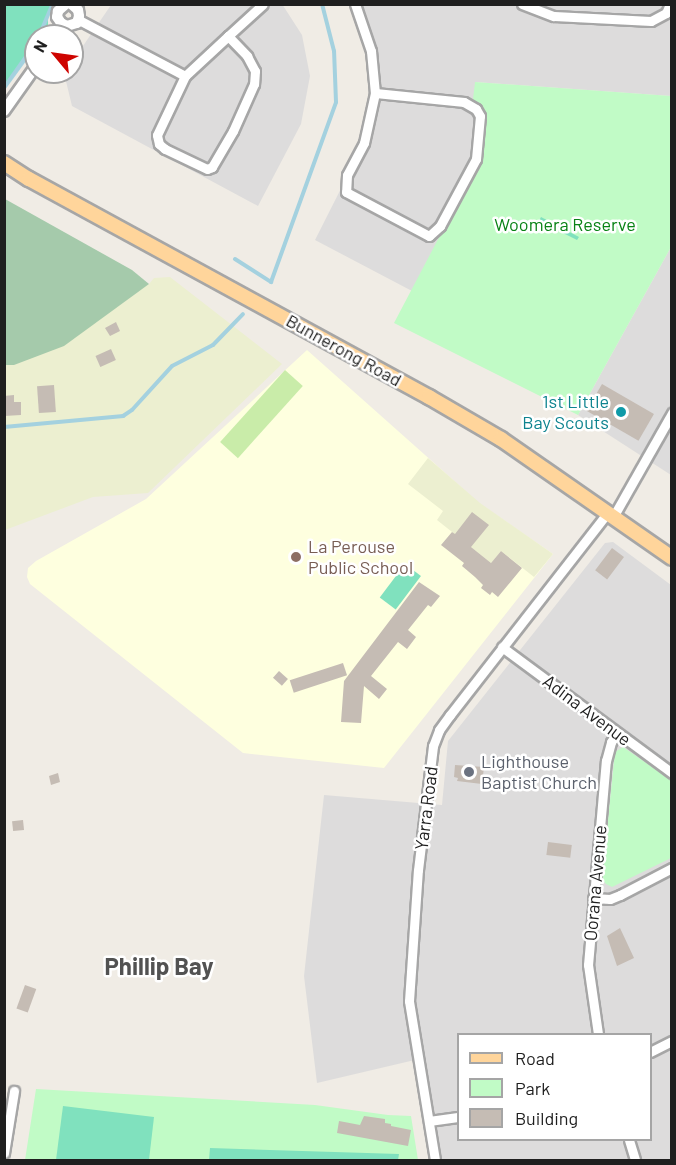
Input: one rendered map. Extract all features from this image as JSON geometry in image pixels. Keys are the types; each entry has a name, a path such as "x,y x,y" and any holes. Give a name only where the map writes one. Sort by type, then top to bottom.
{"main road":[{"name":"Bunnerong Road","path":"4,162 29,178 429,397 501,439 672,558"}],"street":[{"path":"228,36 247,56 255,71 254,84 233,131 212,167 207,169 165,149 159,144 157,135 184,76 263,4"},
{"path":"355,4 371,51 375,93 364,143 347,175 346,192 429,236 440,226 476,159 481,127 480,116 476,109 464,102 375,93"},
{"path":"522,4 555,16 651,21 668,9"},
{"path":"62,24 58,21 57,14 72,5 79,20 184,76"},
{"path":"75,24 79,20"},
{"path":"4,111 24,83"},
{"name":"Yarra Road","path":"435,1161 409,1001 418,870 433,746 439,730 502,646 611,514 672,413"},
{"name":"Adina Avenue","path":"502,646 672,773"},
{"name":"Oorana Avenue","path":"598,1033 588,974 606,761 611,742 617,733"},
{"path":"593,898 610,899 672,868"},
{"path":"652,1051 672,1041"},
{"path":"4,1153 14,1091"},
{"path":"429,1121 457,1117"},
{"path":"629,1141 635,1161"}],"shaded area":[{"path":"282,4 302,35 310,76 301,124 258,206 72,106 67,84 84,84 84,44 111,5"},
{"path":"355,5 671,5 671,96 475,82 477,102 483,116 476,167 412,291 315,240 364,143 375,93 371,51"},
{"path":"5,199 132,270 149,284 64,346 14,365 5,365"},
{"path":"671,247 671,475 578,415"},
{"path":"170,277 282,364 148,493 93,497 5,530 5,365 14,365 149,284 154,278"},
{"name":"La Perouse Public School","path":"307,350 479,503 553,554 384,768 243,753 30,584 27,577 28,568 36,561 146,499"},
{"path":"428,458 480,503 553,554 534,577 501,551 491,563 437,520 443,511 408,484"},
{"path":"613,542 671,585 671,1160 435,1160 419,1059 317,1083 304,976 324,795 442,805 448,741 605,543"}],"green space":[{"path":"5,5 53,5 48,11 48,24 24,24 24,59 5,85"},
{"name":"Woomera Reserve","path":"475,82 671,96 671,247 578,415 394,323 476,167 483,116 480,106 473,99"},
{"path":"541,217 579,237 577,240 539,221"},
{"path":"285,370 303,386 238,458 220,442"},
{"path":"405,564 421,576 396,610 380,598"},
{"path":"623,747 671,780 671,858 612,887 602,879 615,752"},
{"path":"36,1089 315,1105 411,1116 418,1160 25,1160"},
{"path":"63,1106 154,1117 149,1160 56,1160"},
{"path":"210,1148 399,1154 398,1160 209,1160"}],"water":[{"path":"50,5 54,5 46,24 42,24"},
{"path":"24,56 24,64 5,90 5,83"}],"building":[{"path":"116,322 120,331 110,336 105,328"},
{"path":"111,349 116,360 100,367 95,356"},
{"name":"1st Little Bay Scouts","path":"602,384 654,414 638,441 586,411"},
{"path":"54,385 56,412 39,413 37,386"},
{"path":"14,395 14,402 21,402 21,415 4,416 4,396"},
{"path":"472,512 489,525 471,547 491,563 501,551 522,568 498,597 492,592 490,595 481,588 483,585 462,566 464,563 441,545 452,532 455,534"},
{"path":"612,548 624,557 607,579 595,570"},
{"path":"419,582 440,596 431,607 428,605 408,630 416,637 407,649 398,642 371,676 387,689 379,699 364,686 361,723 341,722 344,681"},
{"path":"343,663 347,675 294,693 290,680"},
{"path":"279,671 288,679 282,686 273,678"},
{"name":"Lighthouse Baptist Church","path":"455,765 484,767 482,784 457,781 458,778 454,777"},
{"path":"58,773 60,782 51,785 49,776"},
{"path":"23,820 24,830 13,831 12,821"},
{"path":"548,842 572,845 570,858 546,855"},
{"path":"620,928 634,958 617,966 607,936"},
{"path":"25,985 36,989 28,1013 16,1008"},
{"path":"364,1116 385,1119 385,1123 391,1126 411,1130 408,1146 337,1133 339,1121 360,1125"}],"waterway":[{"path":"235,259 271,282 336,102 334,51 322,4"},
{"path":"4,427 123,416 132,410 172,366 213,345 243,314"}],"place":[{"name":"1st Little Bay Scouts","path":"621,412"},
{"name":"La Perouse Public School","path":"296,557"},
{"name":"Lighthouse Baptist Church","path":"469,772"}],"district":[{"name":"Phillip Bay","path":"159,966"}]}
